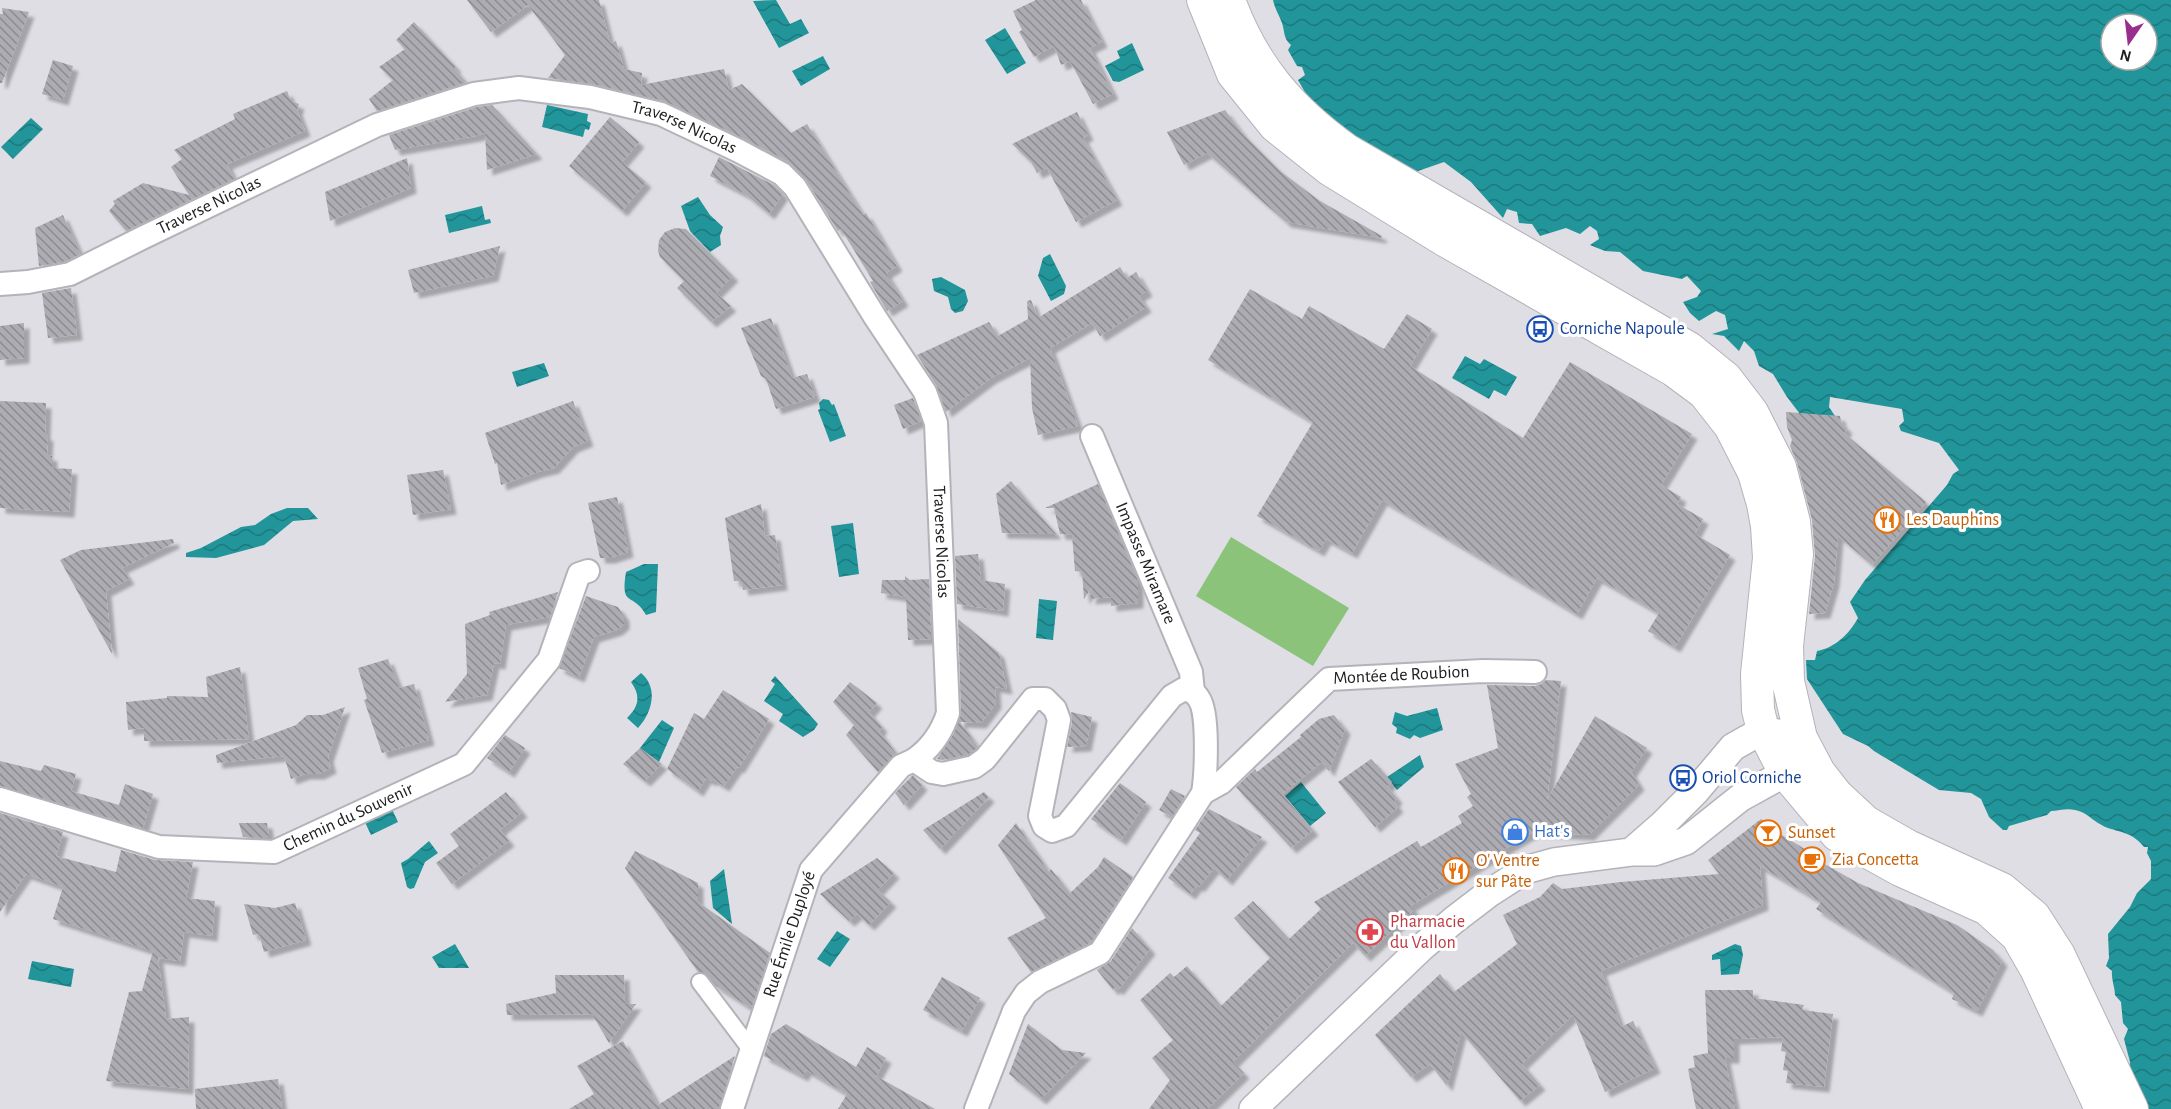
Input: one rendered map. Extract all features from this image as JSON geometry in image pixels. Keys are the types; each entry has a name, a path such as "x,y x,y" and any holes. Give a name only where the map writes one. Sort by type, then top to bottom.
{"main road":[{"path":"1203,0 1233,74 1275,126 1329,169 1446,241 1673,370 1704,393 1730,426 1754,473 1767,526 1768,558 1757,674 1758,710 1762,730 1785,773 1837,835 1899,870 1987,909 2017,936 2037,969 2101,1109"},
{"path":"1229,0 1255,57 1290,104 1318,130 1347,150 1689,348 1726,378 1752,412 1780,467 1794,522 1797,554 1788,646 1788,681 1801,738 1825,780 1837,795 1866,822 1908,846 2002,889 2034,916 2059,955 2132,1109"}],"street":[{"name":"Traverse Nicolas","path":"0,284 28,282 70,274 377,125 474,94 519,88 590,97 661,114 739,151 782,174 795,187 875,317 925,392 936,423 948,713 943,729 924,753 914,760"},
{"name":"Impasse Miramare","path":"1092,436 1191,672 1193,692"},
{"name":"Chemin du Souvenir","path":"0,799 159,847 274,852 464,764 549,660 579,574 588,571"},
{"name":"Montée de Roubion","path":"1203,793 1221,783 1329,679 1483,671 1535,672"},
{"path":"914,760 932,772 943,774 974,767 985,759 1034,699 1045,699 1055,709 1059,720 1041,816 1044,826 1052,831 1066,826 1172,696 1184,689 1193,692 1201,700 1204,715 1206,772 1203,793 1100,953 1040,982 1026,993 1014,1011 976,1109"},
{"path":"1253,1109 1422,947 1488,894 1525,870 1554,862 1630,852 1654,852 1686,841 1740,798 1785,773 1801,738 1762,730 1733,747 1695,792 1662,825 1630,852"},
{"name":"Rue Émile Duployé","path":"732,1109 811,870 901,766 914,760"},
{"path":"700,982 752,1050"}],"green space":[{"path":"1231,537 1349,608 1313,666 1196,596"}],"water":[{"path":"776,0 790,24 801,19 809,33 779,48 753,1"},
{"path":"1273,0 2171,0 2171,1109 2142,1109 2128,1079 2130,1062 2124,1039 2128,1029 2123,1023 2121,1002 2115,995 2112,971 2106,966 2109,958 2108,934 2130,907 2137,893 2151,879 2148,847 2144,847 2127,834 2104,826 2072,809 2051,811 2047,815 2009,826 2007,830 2003,830 1989,817 1981,799 1971,793 1939,790 1868,746 1843,734 1807,679 1806,660 1815,660 1817,651 1830,647 1851,629 1858,618 1850,602 1865,580 1947,485 1953,474 1959,470 1939,443 1901,431 1899,426 1904,421 1902,409 1830,397 1829,407 1835,416 1800,414 1773,374 1759,366 1754,351 1744,341 1739,351 1724,336 1712,334 1728,329 1725,315 1716,311 1699,321 1690,313 1683,302 1697,297 1701,291 1687,276 1682,279 1643,271 1620,252 1605,251 1590,245 1599,239 1597,231 1590,226 1580,234 1566,228 1540,236 1532,224 1519,223 1517,212 1507,209 1503,218 1471,182 1444,162 1395,179 1305,102 1306,94 1298,80 1305,75 1302,67 1297,66 1288,50 1291,45 1285,37"},
{"path":"1005,28 1026,63 1007,74 985,40"},
{"path":"1132,43 1144,70 1119,82 1113,81 1105,66 1120,58 1117,51"},
{"path":"823,56 830,69 801,86 792,71"},
{"path":"547,105 588,114 587,121 591,123 589,130 585,129 583,137 542,127"},
{"path":"31,118 43,129 13,159 1,147"},
{"path":"698,197 710,215 723,227 720,236 721,245 710,252 690,231 681,206"},
{"path":"482,206 485,220 490,219 491,223 449,233 445,215"},
{"path":"1050,254 1066,286 1064,294 1051,301 1038,276 1043,258"},
{"path":"941,277 965,290 968,301 963,311 955,313 951,309 948,297 934,291 932,279"},
{"path":"1465,356 1480,364 1484,359 1517,377 1506,396 1494,390 1489,399 1452,378"},
{"path":"544,363 549,376 517,387 512,372"},
{"path":"823,399 834,404 846,436 830,442 818,410 820,409 819,403"},
{"path":"287,508 308,508 318,519 293,521 264,545 216,558 186,557 186,553 201,548 241,527 255,525 271,514"},
{"path":"853,523 859,574 839,577 831,526"},
{"path":"644,564 658,564 656,612 646,615 637,603 626,596 625,591 626,572"},
{"path":"1039,599 1057,601 1053,640 1036,638"},
{"path":"641,673 650,686 652,701 647,715 638,728 627,718 637,701 631,682"},
{"path":"775,676 818,724 814,730 803,737 779,721 783,714 764,701 775,684 771,681"},
{"path":"1437,708 1443,730 1420,738 1414,735 1410,739 1396,733 1397,728 1392,724 1395,712 1407,716"},
{"path":"662,720 674,728 659,762 640,748"},
{"path":"1420,755 1424,767 1397,790 1387,777"},
{"path":"1301,782 1326,813 1310,826 1285,796"},
{"path":"390,805 398,822 371,835 363,818"},
{"path":"429,841 438,853 425,862 414,888 410,889 407,887 401,863"},
{"path":"724,869 732,924 713,908 710,881"},
{"path":"837,931 850,939 830,967 817,959"},
{"path":"455,944 469,968 439,968 432,957"},
{"path":"1735,944 1741,946 1743,955 1739,974 1721,975 1720,959 1712,960 1712,955"},
{"path":"32,961 74,969 71,987 28,979"}],"building":[{"path":"467,0 599,0 610,43 616,41 624,69 642,73 641,85 724,69 729,90 742,84 791,133 807,124 863,215 866,213 897,266 886,273 903,301 887,311 870,282 873,281 841,229 838,231 806,180 789,162 664,101 593,84 548,78 565,55 528,5 491,32"},
{"path":"1036,0 1081,0 1102,42 1090,48 1113,94 1093,104 1070,61 1061,65 1054,46 1034,57 1019,32 1022,30 1013,11"},
{"path":"2,8 29,12 2,83 0,83 0,14 3,14"},
{"path":"414,22 456,67 454,68 466,82 377,111 369,99 393,80 379,67 405,49 396,40"},
{"path":"53,60 73,66 63,100 42,94"},
{"path":"287,91 291,101 299,104 297,110 305,131 227,164 234,179 126,231 109,211 115,204 113,201 143,183 189,195 171,167 182,159 174,150 235,119 233,114"},
{"path":"492,105 537,154 487,170 485,133 395,150 389,135 477,107"},
{"path":"1225,110 1243,134 1280,171 1320,201 1382,236 1381,238 1286,222 1207,153 1184,165 1167,132"},
{"path":"1077,112 1088,135 1083,138 1117,200 1076,222 1047,168 1037,173 1031,162 1012,144"},
{"path":"610,117 639,142 622,162 646,182 622,211 569,166"},
{"path":"719,157 774,185 783,194 769,214 745,194 710,176"},
{"path":"407,158 411,188 330,221 325,192"},
{"path":"63,215 80,254 66,261 39,266 35,228"},
{"path":"675,228 686,229 733,276 716,293 731,306 711,322 677,288 684,281 660,257 659,240 665,232"},
{"path":"500,246 493,276 414,293 408,270"},
{"path":"1120,267 1127,278 1136,272 1147,291 1139,296 1146,307 1100,336 1092,323 1050,348 1078,426 1038,435 1032,408 1030,358 991,378 946,412 936,385 917,355 989,322 998,336 1028,319 1027,301 1031,300 1037,315 1041,316"},
{"path":"71,288 77,335 48,338 42,293"},
{"path":"1250,289 1302,319 1309,306 1384,349 1407,314 1432,329 1410,366 1523,438 1570,362 1692,434 1661,485 1681,497 1677,504 1703,519 1695,534 1730,555 1675,647 1648,631 1659,613 1597,578 1577,614 1382,500 1352,553 1326,539 1319,551 1257,516 1313,422 1208,360"},
{"path":"771,318 792,378 807,374 815,397 776,409 766,379 761,376 741,328"},
{"path":"24,323 24,358 0,360 0,326"},
{"path":"913,398 921,421 903,429 894,405"},
{"path":"0,401 46,403 45,435 48,436 47,455 52,456 52,468 72,469 69,512 0,508"},
{"path":"573,401 588,441 573,447 554,468 501,485 497,463 495,464 485,433"},
{"path":"1786,412 1840,416 1841,422 1847,429 1844,433 1926,502 1872,565 1838,536 1834,582 1825,613 1809,614 1815,556 1812,520 1797,463 1790,446 1792,440 1787,427"},
{"path":"443,470 451,509 413,515 407,475"},
{"path":"1011,481 1056,534 1002,533 996,494"},
{"path":"1098,484 1138,581 1138,603 1111,606 1111,597 1090,599 1092,587 1084,599 1082,572 1075,571 1072,535 1060,534 1054,508 1045,508"},
{"path":"617,497 628,552 610,558 600,558 588,503"},
{"path":"761,504 765,536 775,535 782,585 743,590 741,581 734,581 725,518"},
{"path":"173,539 174,543 122,568 129,579 106,591 112,654 60,560 81,550"},
{"path":"978,554 981,580 1005,584 1003,611 957,604 955,556"},
{"path":"905,576 910,580 929,579 931,639 908,640 906,597 881,593 882,580 905,580"},
{"path":"558,592 550,617 506,625 500,664 494,663 487,695 445,702 467,674 465,624 490,615 489,612"},
{"path":"586,596 618,607 624,616 624,624 617,630 594,637 579,677 559,668"},
{"path":"958,619 999,653 1007,689 995,687 996,703 981,723 960,722 978,747 968,754 943,760 937,759 954,733 961,713"},
{"path":"388,659 399,688 414,684 429,740 382,753 364,700 367,699 358,668"},
{"path":"240,667 249,739 144,741 144,728 128,730 126,702 167,698 167,696 208,697 206,677"},
{"path":"1546,680 1561,681 1547,800 1595,716 1647,748 1631,772 1639,785 1589,835 1533,832 1410,906 1414,910 1365,956 1353,943 1233,1062 1244,1073 1207,1109 1149,1109 1170,1080 1152,1058 1173,1040 1140,1000 1170,973 1174,977 1187,966 1221,1006 1270,958 1234,918 1253,901 1289,939 1321,909 1314,902 1417,841 1421,847 1462,823 1458,816 1473,806 1467,797 1471,794 1455,764 1498,748 1487,685 1535,686"},
{"path":"850,682 877,703 869,712 882,727 879,731 896,753 878,772 846,735 854,725 833,702"},
{"path":"723,690 769,719 739,768 737,767 724,786 706,778 698,791 667,769 694,713 704,719"},
{"path":"345,707 328,757 331,768 319,774 305,774 291,779 284,756 217,763 216,755 296,725 307,715 323,715"},
{"path":"1071,712 1092,717 1086,746 1067,747 1072,723"},
{"path":"1334,715 1345,729 1329,771 1322,762 1282,794 1313,830 1291,848 1236,787 1255,769 1257,772 1301,737 1300,735 1319,719"},
{"path":"505,735 525,748 509,772 487,758"},
{"path":"640,748 662,764 645,781 623,764"},
{"path":"1371,759 1392,782 1387,786 1397,798 1394,802 1398,807 1375,827 1338,782"},
{"path":"0,761 41,771 44,765 76,774 71,791 119,805 125,784 153,794 143,828 0,786"},
{"path":"913,775 922,785 904,805 895,793"},
{"path":"1120,783 1146,802 1121,840 1091,819"},
{"path":"1171,789 1185,796 1172,817 1159,810"},
{"path":"506,792 522,812 500,830 509,841 452,884 436,863 459,846 450,834"},
{"path":"984,792 989,797 940,849 923,830"},
{"path":"1209,809 1262,837 1227,880 1214,868 1199,887 1197,885 1190,894 1168,878 1200,833 1195,830"},
{"path":"0,813 63,832 56,856 116,872 121,850 155,860 193,862 186,898 215,901 212,936 184,932 180,961 158,958 166,1019 189,1017 188,1089 106,1081 129,992 142,991 153,951 53,919 63,887 26,874 0,912"},
{"path":"1761,819 1808,851 1807,854 1858,883 1957,925 1993,950 2002,961 1977,1011 1952,999 1954,993 1816,909 1821,902 1760,866 1763,905 1601,971 1621,1027 1633,1021 1655,1068 1605,1092 1573,1015 1522,1064 1540,1085 1520,1101 1461,1032 1447,1086 1430,1064 1411,1077 1375,1035 1440,974 1454,992 1517,944 1503,915 1540,897 1553,883 1562,889 1719,874 1708,860"},
{"path":"239,823 267,823 269,838 243,837"},
{"path":"1016,823 1049,872 1051,869 1070,893 1098,867 1104,857 1133,877 1091,942 1031,972 1007,938 1046,918 998,845"},
{"path":"635,851 698,883 698,902 770,953 752,1006 749,1007 716,986 705,973 698,972 625,868"},
{"path":"877,858 894,873 878,890 891,902 869,925 857,914 849,921 820,894"},
{"path":"295,903 306,940 264,952 259,934 253,935 244,904 275,908"},
{"path":"1132,928 1150,949 1118,990 1115,987 1113,990 1097,970 1111,961"},
{"path":"555,975 624,975 625,1004 636,1004 609,1043 592,1014 507,1015 506,1004 556,993"},
{"path":"942,977 980,998 962,1031 923,1010"},
{"path":"1705,990 1753,990 1753,998 1804,1005 1802,1010 1833,1014 1824,1087 1786,1083 1788,1071 1783,1070 1786,1052 1781,1051 1783,1037 1734,1039 1734,1058 1725,1058 1735,1109 1696,1109 1688,1069 1695,1067 1693,1056 1708,1053"},
{"path":"786,1024 856,1067 867,1047 886,1058 876,1076 935,1109 838,1109 847,1094 806,1070 803,1076 764,1056 771,1034"},
{"path":"1028,1024 1062,1050 1086,1053 1041,1099 1009,1074"},
{"path":"623,1041 658,1105 735,1056 719,1109 569,1109 594,1094 577,1066"},
{"path":"278,1079 282,1109 196,1109 195,1089"}],"place":[{"name":"Corniche Napoule","path":"1540,329"},
{"name":"Les Dauphins","path":"1887,520"},
{"name":"Oriol Corniche","path":"1683,778"},
{"name":"Hat's","path":"1515,832"},
{"name":"Sunset","path":"1768,833"},
{"name":"Zia Concetta","path":"1812,860"},
{"name":"O' Ventre sur Pâte","path":"1456,871"},
{"name":"Pharmacie du Vallon","path":"1370,932"}]}
